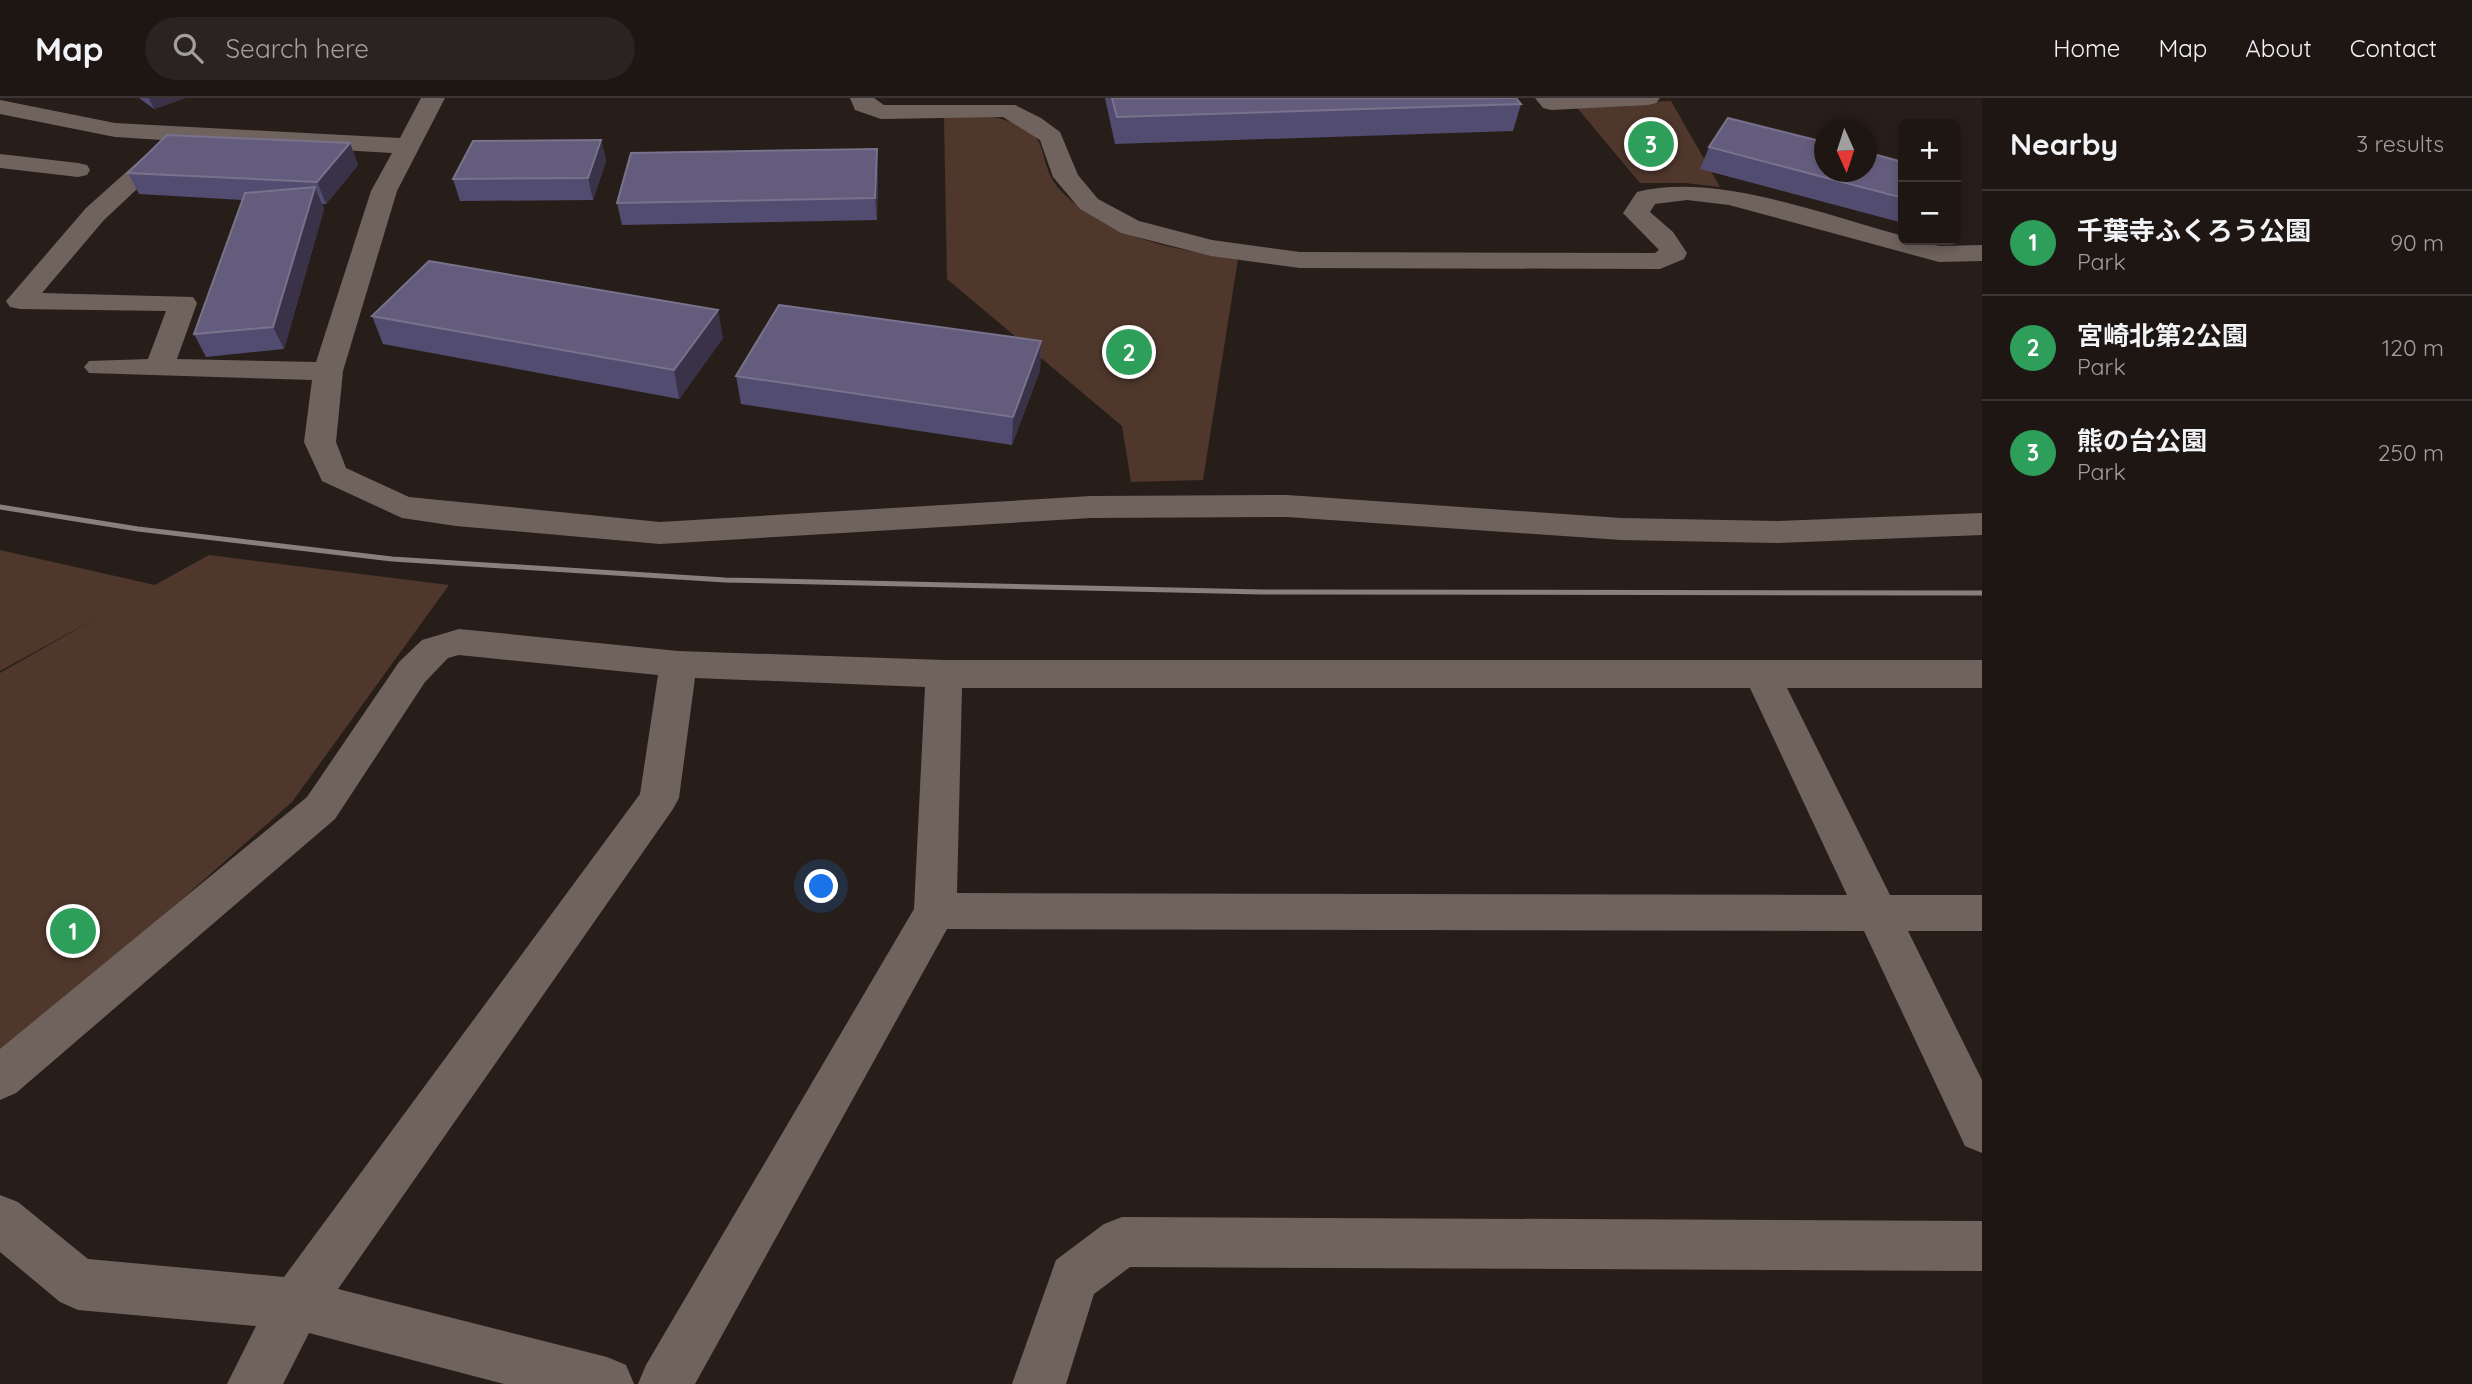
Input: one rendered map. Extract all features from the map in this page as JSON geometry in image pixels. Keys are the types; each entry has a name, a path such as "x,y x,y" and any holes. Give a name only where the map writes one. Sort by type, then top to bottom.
{"street":[{"path":"5,114 44,98"},
{"path":"433,98 384,191 328,371 320,442 333,474 402,507 456,515 660,533 1105,507 1287,506 1621,529 1802,531 1982,524"},
{"path":"863,98 863,105 881,112 1007,110 1034,123 1051,137 1066,177 1089,204 1130,227 1224,250 1300,260 1660,261 1674,253 1664,238 1636,213 1646,197 1687,192 1731,198 1940,254 1982,253"},
{"path":"1547,98 1551,103 1648,98"},
{"path":"5,114 115,130 406,146"},
{"path":"159,368 183,303 20,301 94,214 181,135"},
{"path":"0,161 78,170"},
{"path":"99,367 328,371"},
{"path":"0,1078 321,808 412,672 435,649 458,642 678,664 944,674 1982,674"},
{"path":"254,1384 296,1304 659,798 678,664"},
{"path":"665,1384 935,911 944,674"},
{"path":"1762,674 1982,1130"},
{"path":"935,911 1982,913"},
{"path":"0,1220 78,1284 296,1304 607,1384"},
{"path":"1039,1384 1074,1278 1122,1242 1982,1246"}],"shaded area":[{"path":"1671,101 1720,187 1685,183 1640,183 1574,104"},
{"path":"988,116 1012,122 1036,137 1048,169 1064,194 1082,210 1102,222 1145,240 1238,259 1203,480 1131,482 1122,426 947,279 944,117"},
{"path":"0,550 155,585 209,555 449,585 292,802 0,1060 0,673 98,617 0,671"}],"building":[{"path":"1112,98 1516,98 1521,104 1117,117"},
{"path":"1728,118 1814,140 1814,175 1709,147"},
{"path":"167,135 350,143 317,182 128,173"},
{"path":"601,140 588,178 453,179 473,141"},
{"path":"877,149 875,198 617,203 631,153"},
{"path":"1877,155 1898,161 1898,197 1842,182 1877,182"},
{"path":"315,187 273,327 194,334 245,193"},
{"path":"429,261 718,310 674,370 372,316"},
{"path":"779,305 1041,341 1013,417 736,376"}],"railway":[{"path":"0,507 138,529 392,559 725,580 1263,592 1982,593"}],"place":[{"name":"熊の台公園","path":"1651,144"},
{"name":"宮崎北第2公園","path":"1129,352"},
{"name":"千葉寺ふくろう公園","path":"73,931"}]}
